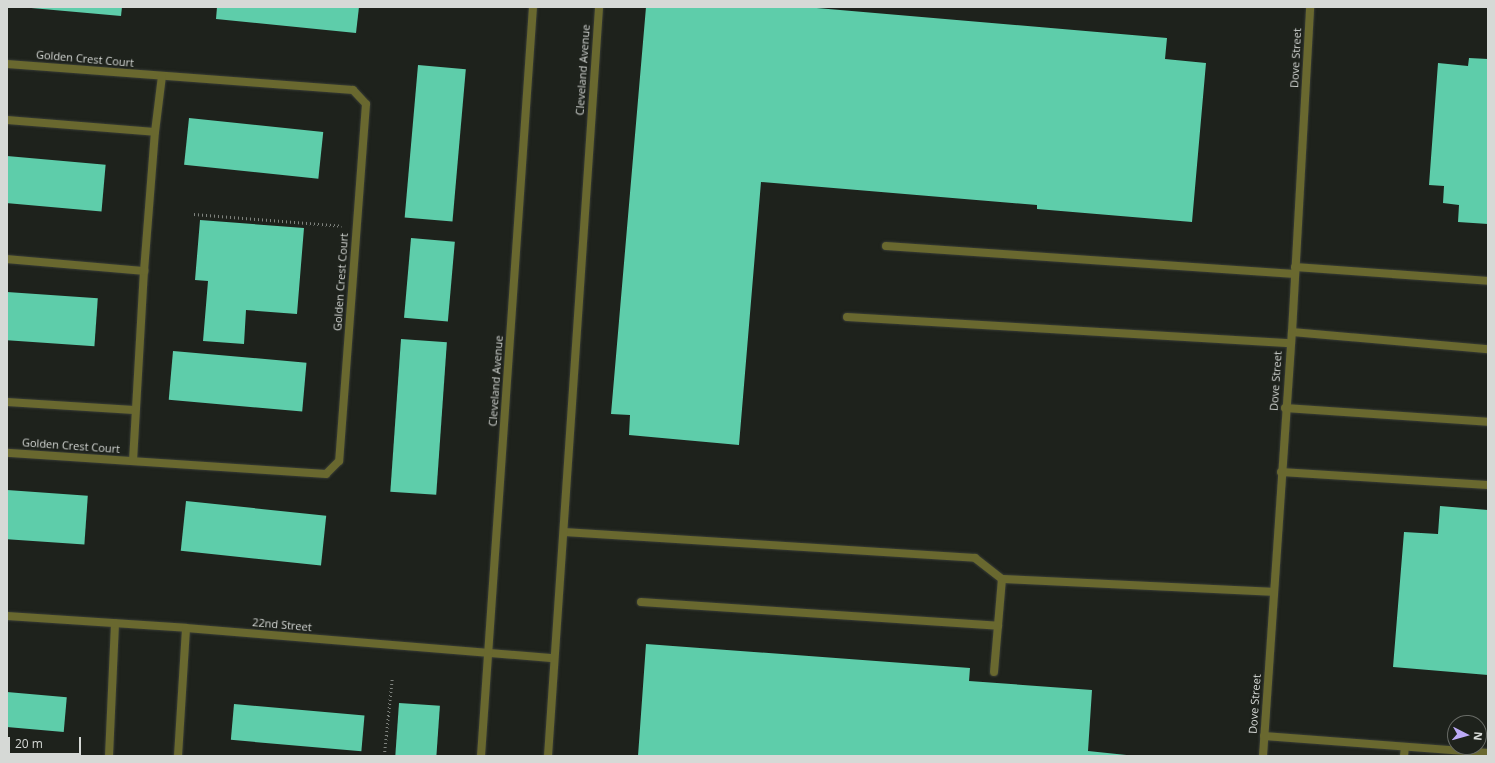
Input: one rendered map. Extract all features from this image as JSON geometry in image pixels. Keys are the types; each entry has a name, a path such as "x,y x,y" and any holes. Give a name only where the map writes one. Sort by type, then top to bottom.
{"street":[{"name":"Cleveland Avenue","path":"481,756 533,7"},
{"name":"Cleveland Avenue","path":"548,756 599,7"},
{"name":"Dove Street","path":"1263,756 1285,408 1292,332 1310,7"},
{"name":"Golden Crest Court","path":"7,64 353,90 366,104 338,462 326,474 7,453"},
{"name":"Golden Crest Court","path":"133,461 134,410 144,271 155,132 162,76"},
{"path":"7,120 155,132"},
{"path":"886,246 1295,271 1488,281"},
{"path":"7,259 144,271"},
{"path":"847,317 1290,343"},
{"path":"1292,332 1488,349"},
{"path":"7,402 134,410"},
{"path":"1285,408 1488,422"},
{"path":"1281,472 1488,485"},
{"path":"564,532 976,558 1002,579 1273,592"},
{"path":"994,672 1002,579"},
{"path":"641,602 998,626"},
{"name":"22nd Street","path":"7,616 186,628 554,658"},
{"path":"109,756 115,623"},
{"path":"178,756 186,628"},
{"path":"1264,736 1488,753"},
{"path":"1404,747 1404,756"}],"path":[{"path":"194,214 346,226"},
{"path":"384,756 392,678"}],"building":[{"path":"20,7 122,7 121,16"},
{"path":"217,7 359,7 356,33 216,19"},
{"path":"646,7 805,7 1167,38 1165,59 1206,63 1192,222 1037,209 1037,205 761,182 739,445 629,435 630,415 611,414"},
{"path":"1469,58 1488,59 1488,224 1458,222 1459,205 1443,203 1444,186 1429,185 1438,63 1468,66"},
{"path":"418,65 466,69 452,222 405,217"},
{"path":"189,118 323,132 318,179 184,165"},
{"path":"7,156 106,165 102,211 7,203"},
{"path":"200,220 304,228 297,314 246,310 244,344 203,341 208,281 195,280"},
{"path":"411,238 455,242 448,322 404,318"},
{"path":"7,292 98,298 94,346 7,340"},
{"path":"401,339 447,342 436,495 390,492"},
{"path":"173,351 306,363 302,411 169,400"},
{"path":"7,490 88,496 84,545 7,539"},
{"path":"186,501 326,516 321,565 181,551"},
{"path":"1440,506 1488,510 1488,675 1393,667 1404,532 1438,534"},
{"path":"646,644 970,668 969,681 1092,690 1088,751 1136,756 638,756"},
{"path":"7,692 67,697 64,732 7,727"},
{"path":"399,703 440,706 436,756 395,756"},
{"path":"234,704 365,715 361,751 231,740"}]}
